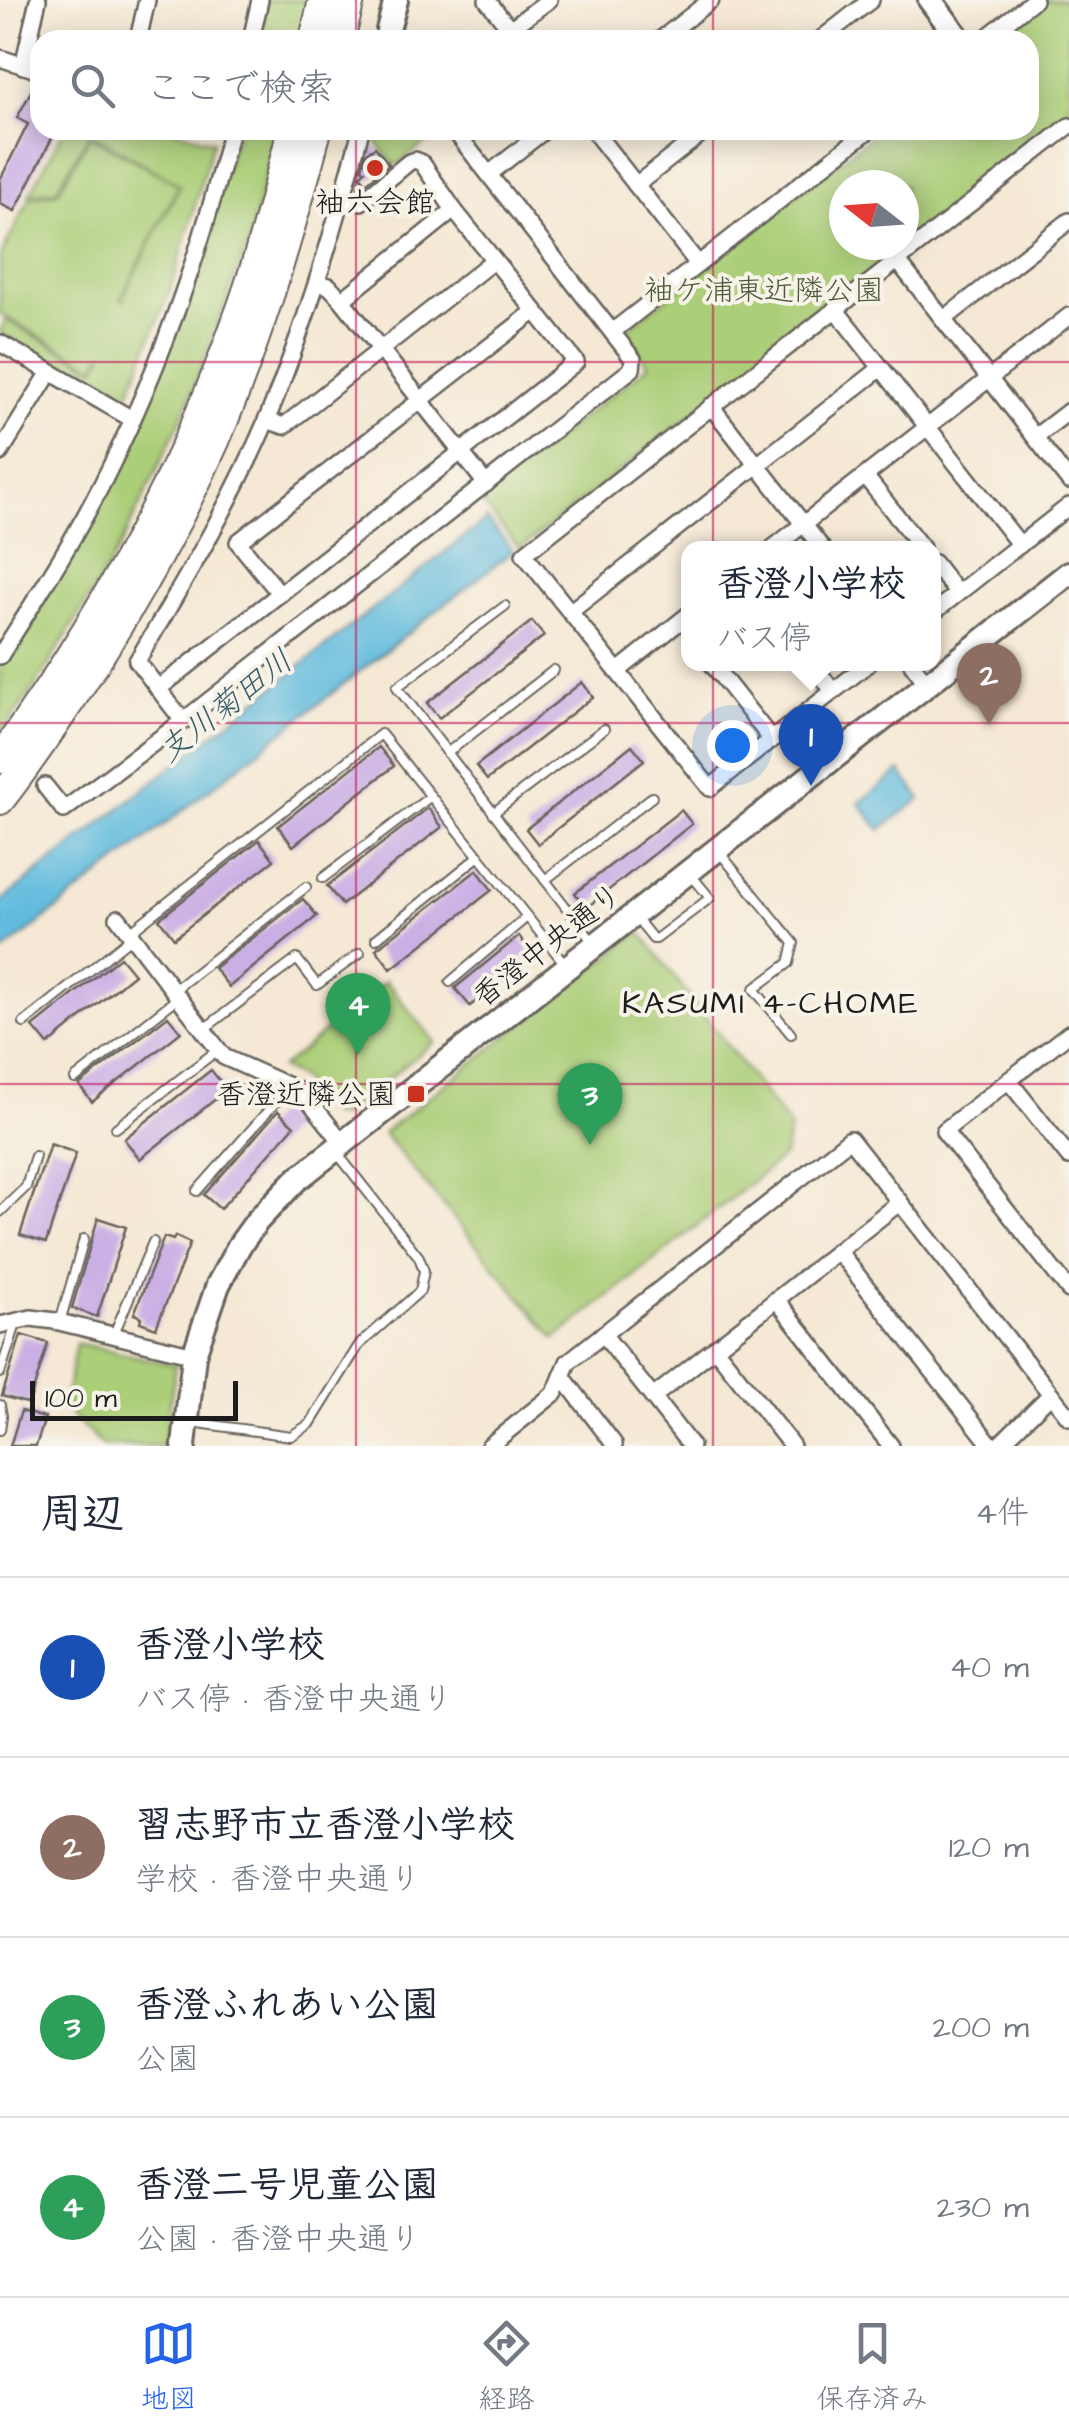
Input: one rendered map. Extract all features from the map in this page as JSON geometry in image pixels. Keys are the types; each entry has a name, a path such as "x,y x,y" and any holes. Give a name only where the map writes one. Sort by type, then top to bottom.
{"highway":[{"path":"316,30 323,0"},
{"path":"342,30 350,0"},
{"path":"0,759 110,592 185,446 238,318 289,140"},
{"path":"0,800 52,729 117,628 193,488 269,296 314,140"}],"street":[{"path":"32,30 38,0"},
{"path":"140,30 148,0"},
{"path":"253,30 260,0"},
{"path":"388,30 396,0"},
{"path":"487,0 512,30"},
{"path":"519,30 549,0"},
{"path":"673,30 711,0"},
{"path":"833,30 871,0"},
{"path":"930,0 952,30"},
{"path":"996,30 1034,0"},
{"path":"24,66 30,38"},
{"path":"0,58 30,68"},
{"path":"919,242 1069,126"},
{"path":"0,656 82,523 155,370 197,253 224,140"},
{"path":"183,721 137,661 218,521 266,420 318,283 359,140"},
{"path":"46,786 64,810 632,369 633,359 462,140"},
{"path":"489,174 532,140"},
{"path":"601,140 698,264"},
{"path":"636,185 693,140"},
{"path":"612,332 856,140"},
{"path":"158,689 576,362 454,210 422,163 408,162 362,202 342,200"},
{"path":"342,300 454,210"},
{"path":"943,320 1069,221"},
{"path":"266,420 284,426 494,260"},
{"path":"859,671 710,788 524,554 896,260 1069,481"},
{"path":"318,283 329,286 342,300 486,484"},
{"path":"835,309 1020,545"},
{"path":"280,594 238,542 535,311"},
{"path":"782,541 1069,316"},
{"path":"0,343 132,419"},
{"path":"570,611 881,368"},
{"path":"0,454 50,372"},
{"path":"710,406 816,541"},
{"path":"1035,437 1069,411"},
{"path":"866,476 917,541"},
{"path":"941,607 1069,506"},
{"path":"941,572 958,594"},
{"name":"香澄中央通り","path":"184,1446 194,1355 218,1285 257,1220 296,1181 1069,574"},
{"path":"618,671 681,627"},
{"path":"718,671 772,740"},
{"path":"818,671 834,691"},
{"path":"917,671 927,684"},
{"path":"118,918 224,1056 302,1092 339,1146"},
{"path":"1069,1033 944,1131 1069,1290"},
{"path":"1009,1080 1069,1157"},
{"path":"489,1446 555,1394 568,1362 850,1139 1069,1417"},
{"path":"652,1397 900,1202"},
{"path":"838,1250 995,1446 1051,1394"},
{"path":"776,1300 891,1446"},
{"path":"8,1323 31,1318 60,1322 194,1355"},
{"path":"603,1334 691,1446"},
{"path":"715,1348 792,1446"},
{"path":"562,1376 614,1446"}],"lane":[{"path":"505,606 397,688 594,945"},
{"path":"447,753 554,670"},
{"path":"493,813 604,730"},
{"path":"24,1023 381,734 567,966"},
{"path":"323,878 431,796"},
{"path":"545,880 652,797"},
{"path":"717,850 794,942 788,963 754,989 791,1034"},
{"path":"376,939 479,856"},
{"path":"634,914 656,939 710,898 689,872"},
{"path":"75,1079 306,887"},
{"path":"450,982 528,917"},
{"path":"204,1030 297,960 317,985 360,953"},
{"path":"116,1128 218,1049"},
{"path":"197,1192 290,1086"},
{"path":"186,1422 291,1436 310,1424 360,1345 420,1291 424,1270 419,1257 339,1146"},
{"path":"0,1212 26,1187 35,1156"},
{"path":"60,1322 84,1239"},
{"path":"113,1336 152,1242"},
{"path":"0,1373 8,1323"},
{"path":"0,1405 0,1430"}],"green space":[{"path":"267,0 310,0 302,30 260,30"},
{"name":"袖ケ浦東近隣公園","path":"1044,0 1069,0 1069,119 919,236 919,170 829,170 829,260 889,260 520,549 479,499 649,365 625,335 627,329 866,140 1039,140 1039,30 1006,30"},
{"path":"59,140 86,140 56,190 29,195"},
{"path":"88,140 97,140 179,185 121,299 126,300 122,298 180,185 102,140 213,141 174,279 125,403 114,397 118,388 99,377 94,384 0,333 5,320 96,369 104,354 95,367 0,314 0,257 30,198 58,192"},
{"path":"235,140 274,140 248,244 183,415 119,549 38,682 0,735 0,666 111,484 140,420"},
{"path":"375,140 430,140 395,166"},
{"path":"640,932 790,1127 784,1156 555,1339 383,1133"},
{"path":"386,981 435,1042 340,1116 332,1115 300,1078 281,1068"},
{"path":"76,1343 176,1365 164,1446 103,1446 64,1408"}],"water":[{"path":"487,519 513,551 0,954 0,902"},
{"path":"900,771 921,799 880,830 859,803"}],"building":[{"path":"30,93 30,140 51,140 15,211 0,204 0,180 28,124 17,118"},
{"path":"375,147 389,164 359,189 364,180 360,176 365,171 362,168 366,153"},
{"path":"532,621 544,636 439,718 427,703"},
{"path":"582,682 593,697 487,780 476,766"},
{"path":"632,745 644,760 538,844 526,829"},
{"path":"379,747 394,766 293,846 278,826"},
{"path":"428,808 442,827 342,905 327,886"},
{"path":"681,810 692,824 586,908 575,893"},
{"path":"259,840 274,860 174,938 159,919"},
{"path":"477,870 492,890 391,969 376,949"},
{"path":"303,899 317,916 229,987 214,968"},
{"path":"519,936 534,956 470,1006 455,988"},
{"path":"120,957 134,974 48,1045 33,1027"},
{"path":"168,1016 181,1032 92,1102 79,1085"},
{"path":"211,1070 227,1090 140,1159 124,1139"},
{"path":"278,1111 294,1126 220,1209 204,1195"},
{"path":"50,1144 76,1153 46,1243 20,1235"},
{"path":"98,1218 126,1227 97,1317 72,1308"},
{"path":"175,1236 190,1243 156,1328 140,1322 141,1317 134,1314 164,1237 173,1240"},
{"path":"21,1335 48,1343 29,1404 2,1396"},
{"path":"21,1411 45,1418 36,1446 10,1446"}],"place":[{"name":"袖六会館","path":"375,168"},
{"name":"習志野市立香澄小学校","path":"989,725"},
{"name":"香澄小学校","path":"811,786"},
{"name":"香澄二号児童公園","path":"358,1055"},
{"name":"香澄近隣公園","path":"416,1094"},
{"name":"香澄ふれあい公園","path":"590,1145"}],"district":[{"name":"KASUMI 4-CHOME","path":"771,1002"}],"water label":[{"name":"支川菊田川","path":"225,705"}]}
